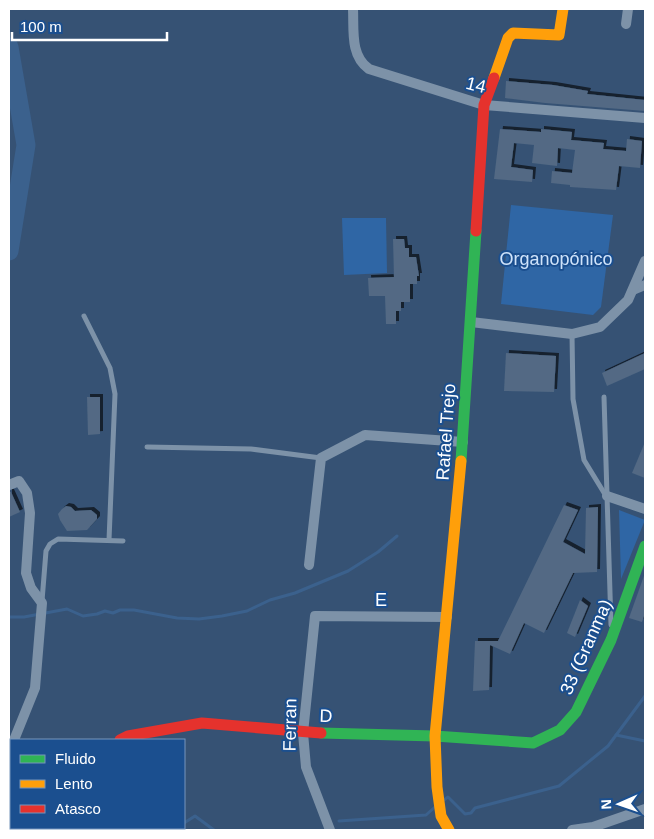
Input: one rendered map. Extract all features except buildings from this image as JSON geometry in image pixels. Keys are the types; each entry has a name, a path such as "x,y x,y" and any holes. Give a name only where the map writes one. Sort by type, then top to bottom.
{"street":[{"name":"14","path":"353,9 355,50 360,63 369,69 484,105 645,118"},
{"name":"Rafael Trejo","path":"449,830 441,816 437,787 435,736 463,442 472,322 484,105 508,38 513,33 559,35 563,9"},
{"path":"626,24 628,9"},
{"path":"472,322 572,334 600,327 628,300 645,261"},
{"path":"633,290 645,285"},
{"path":"310,565 321,458 365,435 463,442"},
{"path":"14,483 27,493 30,513 26,573 31,588 42,603 35,688 14,739"},
{"path":"606,496 645,509"},
{"name":"33 (Granma)","path":"533,743 560,730 576,712 611,640 645,546"},
{"name":"E","path":"315,616 447,617"},
{"name":"Ferran","path":"315,616 303,733 306,767 330,830"},
{"name":"D","path":"122,739 128,736 202,723 303,733 435,736 533,743"},
{"path":"572,830 594,828 645,809"}],"lane":[{"path":"84,316 110,368 115,394 109,540"},
{"path":"572,334 573,399 584,460 606,496"},
{"path":"604,397 611,640"},
{"path":"147,447 251,449 321,458"},
{"path":"42,603 46,550 50,544 58,539 123,541"}],"green space":[{"name":"Organopónico","path":"511,205 613,215 601,307 593,315 501,304"},
{"path":"342,218 386,218 387,273 344,275"},
{"path":"619,510 645,520 621,579"}],"waterway":[{"path":"9,47 26,145 9,251"},
{"path":"9,617 24,617 67,609 83,616 105,611 113,613 120,610 134,610 177,618 199,619 247,611 270,600 295,593 348,571 378,552 397,536"},
{"path":"444,800 448,797 465,814 471,813 475,808 559,786 608,746 645,696"},
{"path":"616,735 645,741"},
{"path":"339,821 426,815 435,807"},
{"path":"185,822 195,816 214,830"}],"traffic: fast":[{"path":"461,461 476,231"},
{"path":"321,733 435,736 533,743 560,730 576,712 611,640 645,546"}],"traffic: slow":[{"path":"494,78 508,38 513,33 559,35 563,9"},
{"path":"449,830 441,816 437,787 435,736 461,461"}],"traffic: jam":[{"path":"476,231 484,105 494,78"},
{"path":"122,739 128,736 202,723 321,733"}]}
